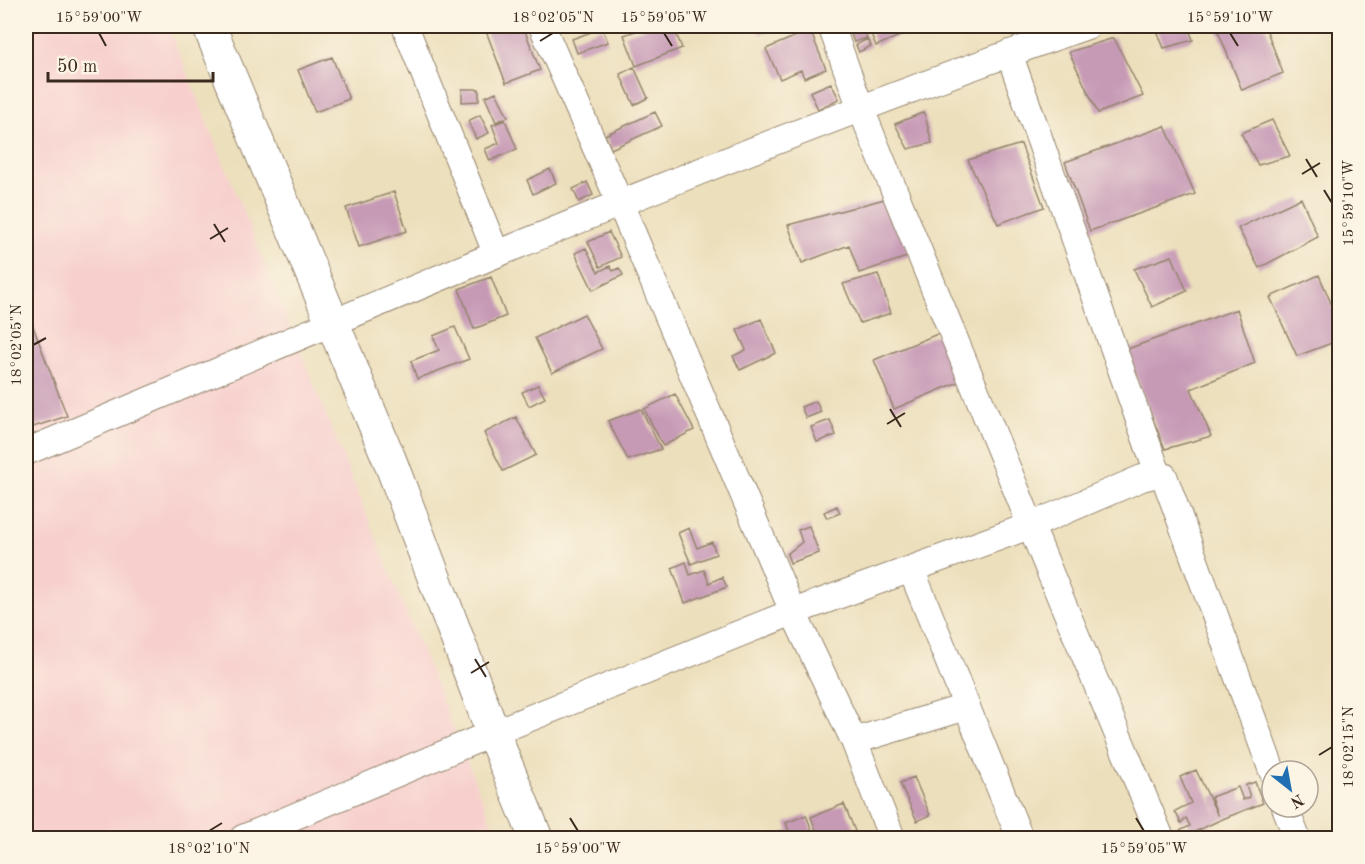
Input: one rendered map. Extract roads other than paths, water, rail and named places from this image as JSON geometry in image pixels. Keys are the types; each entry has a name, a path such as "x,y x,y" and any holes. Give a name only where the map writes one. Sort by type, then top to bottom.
{"street":[{"path":"209,26 390,461 493,733 536,838"},
{"path":"405,26 496,253"},
{"path":"542,26 794,612 854,741 892,838"},
{"path":"831,26 861,109 1161,838"},
{"path":"26,452 333,324 496,253 620,203 861,109 1087,26"},
{"path":"1009,53 1158,474"},
{"path":"254,837 493,733 794,612 1032,525 1142,478 1158,474 1164,476 1268,759"},
{"path":"911,569 1020,838"},
{"path":"854,741 966,707"},
{"path":"1290,819 1297,838"}]}
